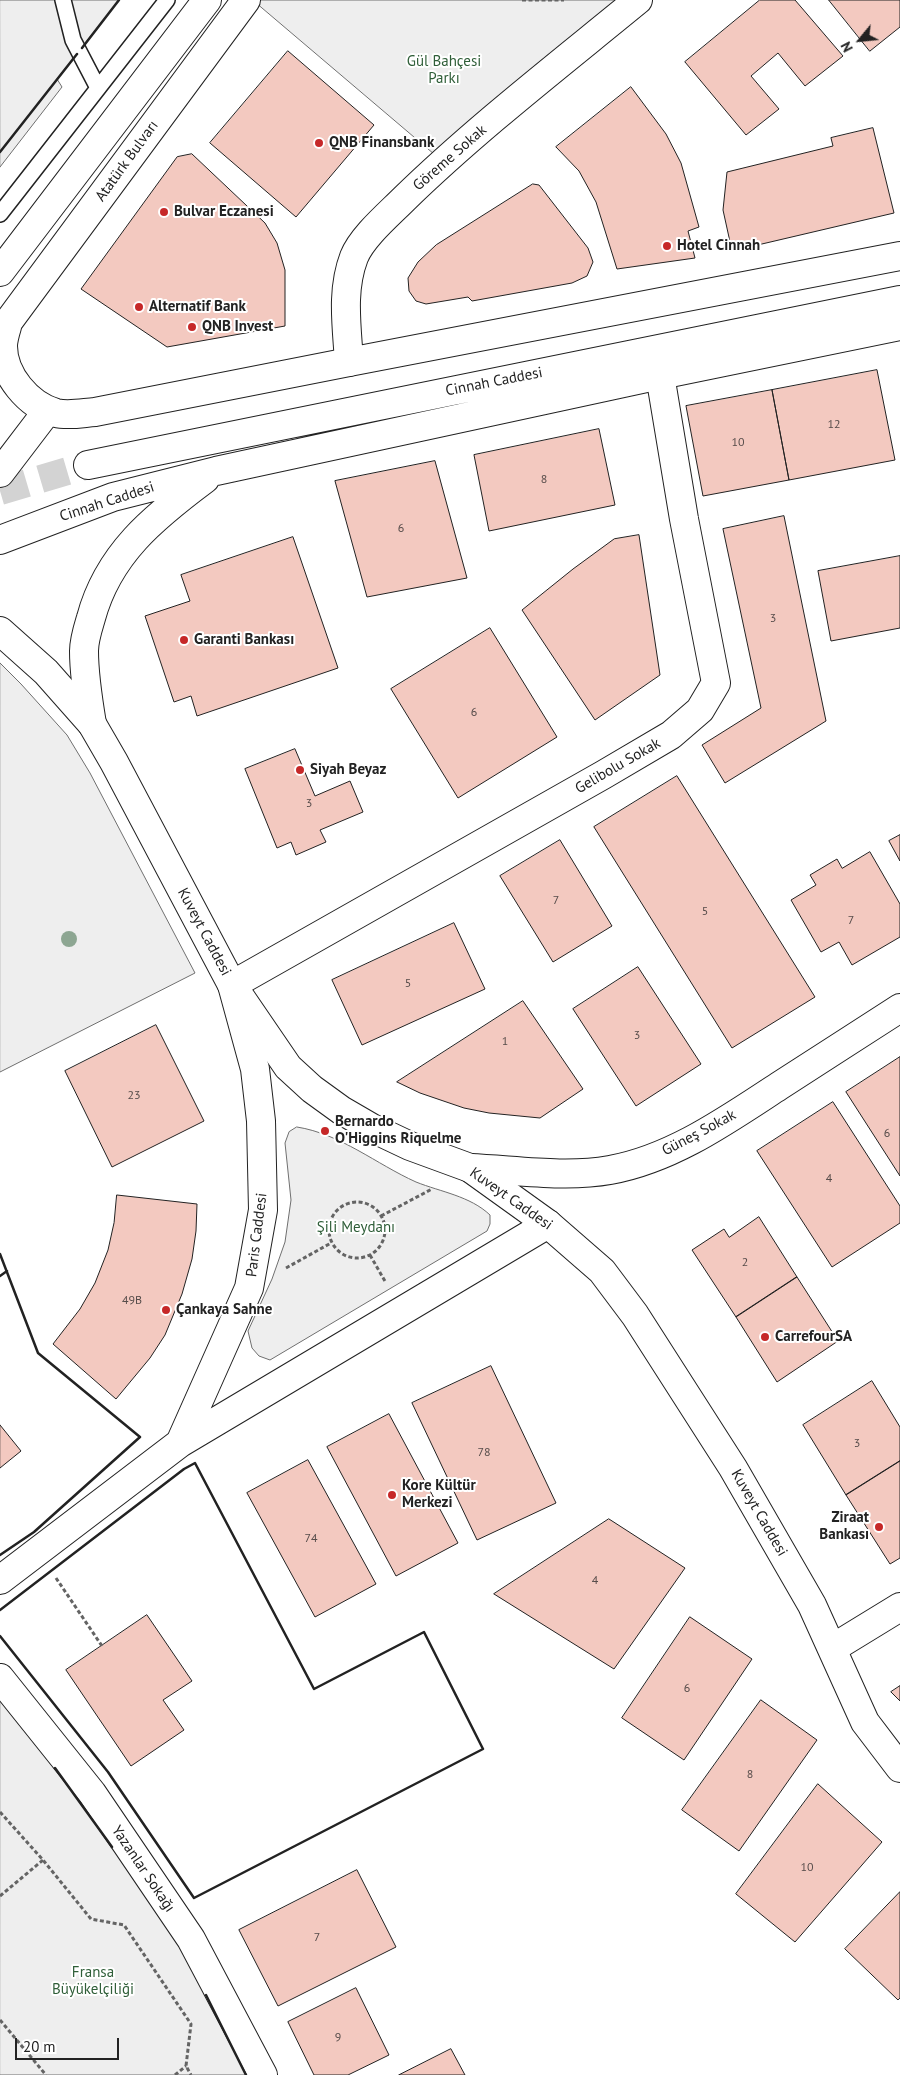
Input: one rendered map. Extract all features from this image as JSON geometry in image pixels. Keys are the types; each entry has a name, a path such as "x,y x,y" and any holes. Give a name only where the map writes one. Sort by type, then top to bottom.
{"main road":[{"path":"0,272 207,0"},
{"name":"Atatürk Bulvarı","path":"4,328 246,0"},
{"name":"Göreme Sokak","path":"349,362 346,300 348,277 355,254 372,231 444,162 638,0"},
{"path":"4,328 3,345 5,359 10,374 20,389 48,410 73,415 900,256"},
{"name":"Cinnah Caddesi","path":"88,465 900,300"},
{"name":"Cinnah Caddesi","path":"0,540 114,497 216,471 660,375 900,326"},
{"name":"Gelibolu Sokak","path":"232,985 604,775 671,735 700,710 716,683 684,519 660,375"},
{"path":"0,473 48,410"},
{"path":"92,724 84,650 93,608 107,578 121,554 138,533 164,510 216,471"},
{"name":"Kuveyt Caddesi","path":"0,631 46,672 92,724 232,985 288,1067 312,1089 340,1110 372,1128 410,1146 470,1168 548,1224 602,1271 635,1315 733,1468 812,1605 865,1722 900,1768"},
{"name":"Paris Caddesi","path":"180,1443 249,1288 263,1210 262,1120 255,1069 232,985"},
{"name":"Güneş Sokak","path":"470,1168 573,1173 610,1170 655,1157 736,1114 900,1008"},
{"name":"Paris Caddesi","path":"0,1580 180,1443 548,1224"},
{"path":"833,1648 900,1607"},
{"name":"Yazanlar Sokağı","path":"0,1678 92,1793 191,1939 263,2075"}],"lane":[{"path":"63,0 73,40 98,88"},
{"path":"0,214 167,0"}],"path":[{"path":"522,0 541,2 564,0"},
{"path":"382,1216 470,1168"},
{"path":"353,1201 364,1202 382,1216 385,1227 384,1238 379,1248 370,1255 360,1258 348,1257 338,1252 331,1243 328,1233 329,1222 334,1212 343,1205 353,1201"},
{"path":"249,1288 331,1243"},
{"path":"38,1552 102,1646"},
{"path":"0,1812 90,1919 124,1925 191,2024 186,2066 191,2075"},
{"path":"0,1890 2,1894 42,1860"},
{"path":"0,2020 46,2075"},
{"path":"175,2075 186,2066"}],"green space":[{"path":"0,0 119,0 57,79 62,87 0,167"},
{"name":"Gül Bahçesi Parkı","path":"253,0 638,0 444,162"},
{"path":"0,663 67,735 90,773 195,973 0,1072"},
{"name":"Şili Meydanı","path":"297,1127 329,1136 416,1182 474,1203 490,1215 490,1224 487,1231 270,1360 259,1356 252,1348 248,1331 272,1279 285,1242 291,1200 285,1143 289,1132"},
{"name":"Fransa Büyükelçiliği","path":"0,1697 80,1802 180,1943 246,2075 0,2075"}],"building":[{"path":"760,0 795,0 843,56 805,86 778,53 751,76 779,109 746,135 685,62"},
{"path":"829,0 900,0 900,27 870,51"},
{"path":"288,51 374,125 296,217 210,143"},
{"path":"631,87 666,134 681,163 699,227 688,231 695,258 617,269 596,202 579,171 556,147"},
{"path":"873,128 894,213 732,251 723,210 727,172 833,146 831,138"},
{"path":"192,154 265,223 277,243 285,270 285,326 167,347 81,289 177,157"},
{"path":"533,184 539,185 588,248 593,262 587,276 572,283 472,301 468,297 426,304 416,301 409,291 408,278 418,262 436,245"},
{"path":"877,370 895,460 789,480 772,390"},
{"path":"772,390 789,480 703,496 686,406"},
{"path":"599,429 615,505 489,531 474,455"},
{"path":"435,461 467,578 367,597 335,481"},
{"path":"784,516 826,721 725,783 702,745 761,708 723,529"},
{"path":"639,535 660,675 595,720 522,610 614,539"},
{"path":"293,537 338,668 197,716 191,696 174,702 145,616 190,601 181,575"},
{"path":"900,556 900,628 831,641 818,571"},
{"path":"490,628 557,737 458,798 391,689"},
{"path":"295,749 315,796 350,781 363,812 320,830 326,842 296,855 291,842 277,848 245,769"},
{"path":"677,776 815,997 732,1048 594,827"},
{"path":"900,835 900,861 889,841"},
{"path":"560,840 612,926 553,962 500,876"},
{"path":"870,852 900,904 900,937 852,965 839,942 821,952 791,900 816,885 810,875 837,859 842,868"},
{"path":"454,923 485,989 362,1045 332,980"},
{"path":"638,967 701,1064 636,1106 573,1009"},
{"path":"523,1001 583,1089 540,1118 489,1113 464,1108 420,1093 397,1082"},
{"path":"156,1025 204,1121 112,1167 65,1071"},
{"path":"900,1057 900,1176 846,1092"},
{"path":"833,1102 900,1206 900,1223 832,1267 757,1151"},
{"path":"117,1195 197,1204 192,1259 182,1294 165,1335 150,1358 116,1399 53,1344 80,1309 95,1283 108,1250 114,1223"},
{"path":"759,1217 797,1277 736,1317 692,1250 724,1229 729,1237"},
{"path":"797,1277 838,1341 777,1382 736,1317"},
{"path":"491,1366 556,1503 477,1540 412,1403"},
{"path":"872,1381 900,1427 900,1461 846,1495 803,1425"},
{"name":"Kore Kültür Merkezi","path":"389,1414 458,1543 396,1576 327,1447"},
{"path":"0,1425 21,1451 0,1468"},
{"path":"308,1460 376,1584 315,1617 247,1493"},
{"path":"900,1461 900,1558 890,1564 846,1495"},
{"path":"609,1519 685,1568 614,1669 494,1594"},
{"path":"147,1615 192,1681 163,1700 184,1730 131,1766 66,1670"},
{"path":"690,1617 752,1659 684,1760 622,1718"},
{"path":"900,1686 900,1701 891,1692"},
{"path":"761,1700 817,1740 739,1851 682,1810"},
{"path":"818,1784 882,1842 795,1942 736,1894"},
{"path":"357,1870 396,1947 278,2006 239,1930"},
{"path":"900,1892 900,1998 898,2000 845,1949"},
{"path":"356,1988 389,2055 348,2075 314,2075 288,2022"},
{"path":"451,2049 465,2075 399,2075"}],"tunnel":[{"path":"0,491 88,465"}],"wall":[{"path":"82,48 119,0"},
{"path":"0,152 77,54"},
{"path":"0,1254 38,1353 140,1437"},
{"path":"0,1276 7,1271"},
{"path":"0,1555 34,1532 140,1437"},
{"path":"0,1610 184,1469 195,1463 314,1689 424,1632 483,1749 194,1898 108,1772 0,1636"},
{"path":"55,1768 112,1847"},
{"path":"206,1995 246,2075"}],"place":[{"name":"QNB Finansbank","path":"319,143"},
{"name":"Bulvar Eczanesi","path":"164,212"},
{"name":"Hotel Cinnah","path":"667,246"},
{"name":"Alternatif Bank","path":"139,307"},
{"name":"QNB Invest","path":"192,327"},
{"name":"Garanti Bankası","path":"184,640"},
{"name":"Siyah Beyaz","path":"300,770"},
{"name":"Bernardo O'Higgins Riquelme","path":"325,1131"},
{"name":"Çankaya Sahne","path":"166,1310"},
{"name":"CarrefourSA","path":"765,1337"},
{"name":"Kore Kültür Merkezi","path":"392,1495"},
{"name":"Ziraat Bankası","path":"879,1527"}]}
